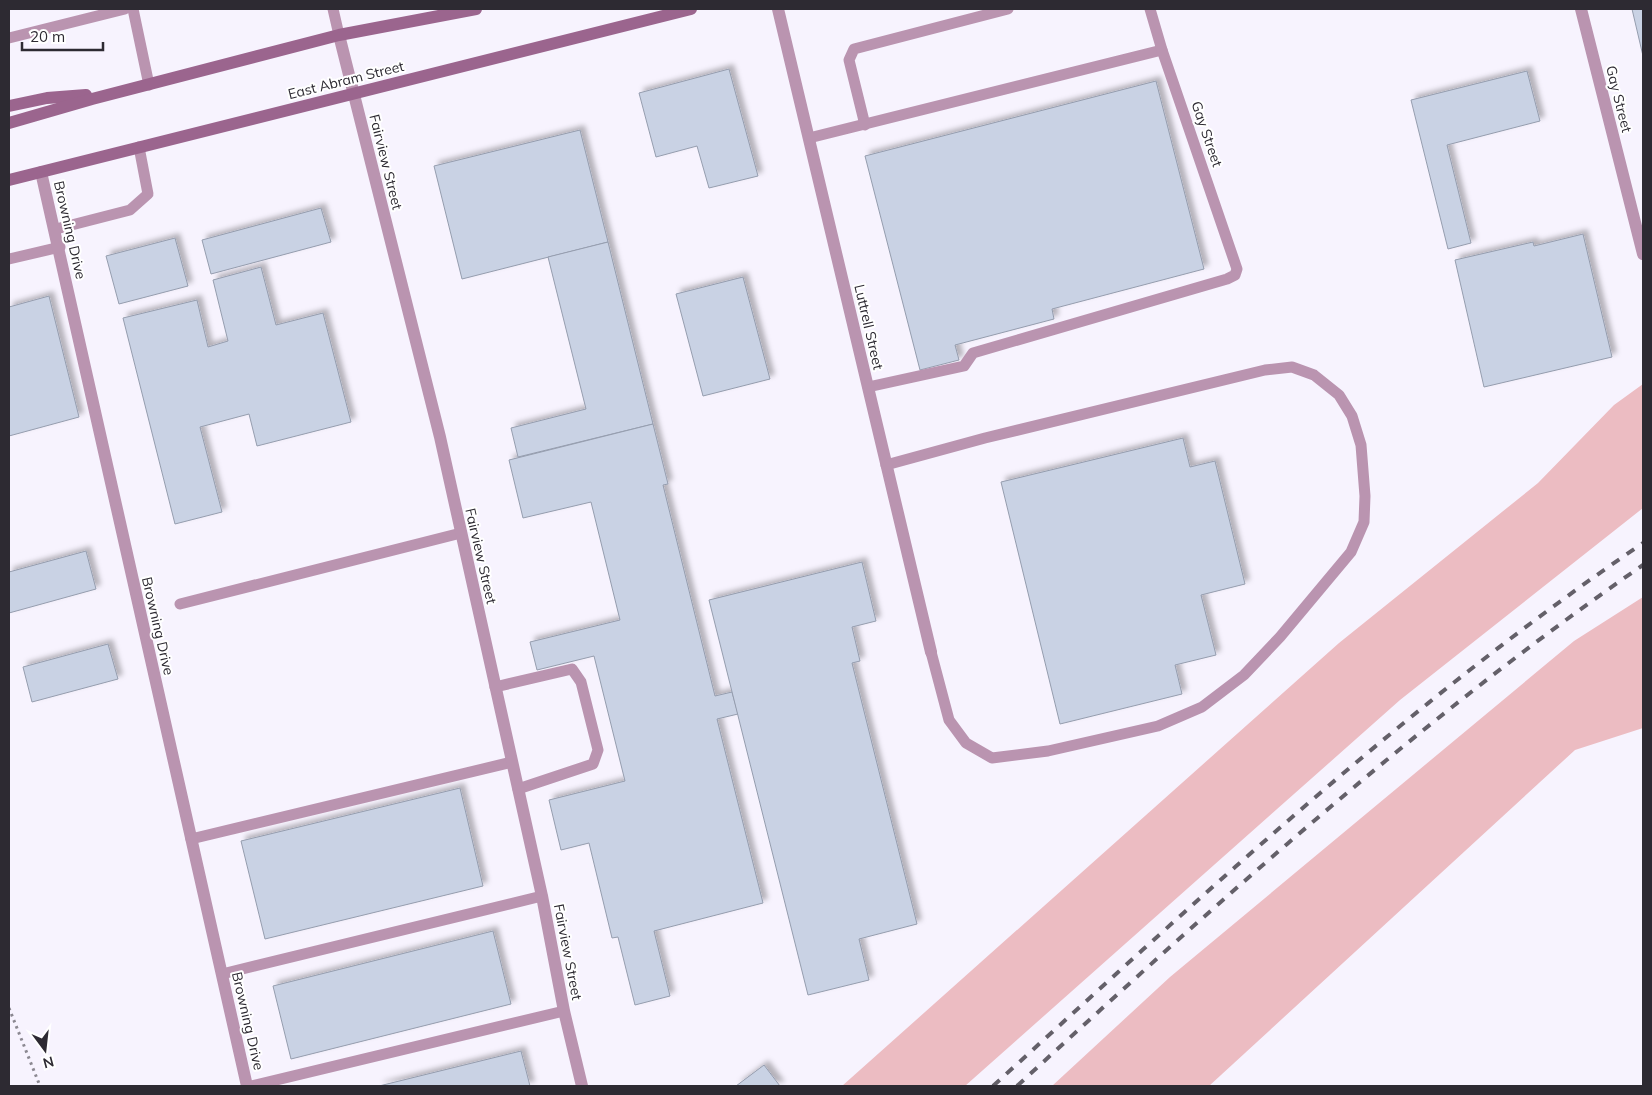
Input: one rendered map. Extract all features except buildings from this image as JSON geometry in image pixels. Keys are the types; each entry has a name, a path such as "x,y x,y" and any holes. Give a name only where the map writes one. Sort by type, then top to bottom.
{"main road":[{"path":"9,123 339,35 476,9"},
{"name":"East Abram Street","path":"9,180 691,9"},
{"path":"9,106 47,98 116,93"}],"street":[{"name":"Luttrell Street","path":"778,9 931,652"},
{"name":"Gay Street","path":"1581,9 1643,254"},
{"name":"Fairview Street","path":"339,35 440,437 542,896 564,1011 582,1086"},
{"name":"Browning Drive","path":"42,172 60,247 99,435 247,1086"}],"lane":[{"path":"9,38 125,9"},
{"path":"133,9 149,85"},
{"path":"333,9 339,35"},
{"path":"865,125 849,60 854,49 1008,9"},
{"name":"Gay Street","path":"868,387 964,366 974,353 1236,275 1237,269 1162,50 1150,9"},
{"path":"809,138 1162,50"},
{"path":"56,229 130,210 148,194 138,147"},
{"path":"9,259 60,247"},
{"path":"886,465 985,438 1264,370 1292,367 1314,375 1339,395 1352,416 1361,445 1365,496 1364,522 1351,552 1280,637 1244,675 1202,707 1158,726 1048,751 992,758 966,743 949,720 931,652"},
{"path":"180,604 461,533"},
{"path":"495,687 572,669 581,682 598,750 594,764 518,789"},
{"path":"191,839 512,762"},
{"path":"222,974 542,896"},
{"path":"251,1086 564,1011"}],"path":[{"path":"9,1008 40,1086"}],"shaded area":[{"path":"1643,384 1643,508 1400,700 965,1086 842,1086 1339,643 1538,483 1614,405"},
{"path":"1643,597 1643,728 1575,750 1209,1086 1052,1086 1170,977 1574,641"}],"railway":[{"path":"993,1086 1229,873 1390,735 1472,668 1556,604 1643,543"},
{"path":"1017,1086 1244,881 1399,749 1560,624 1643,565"}]}
